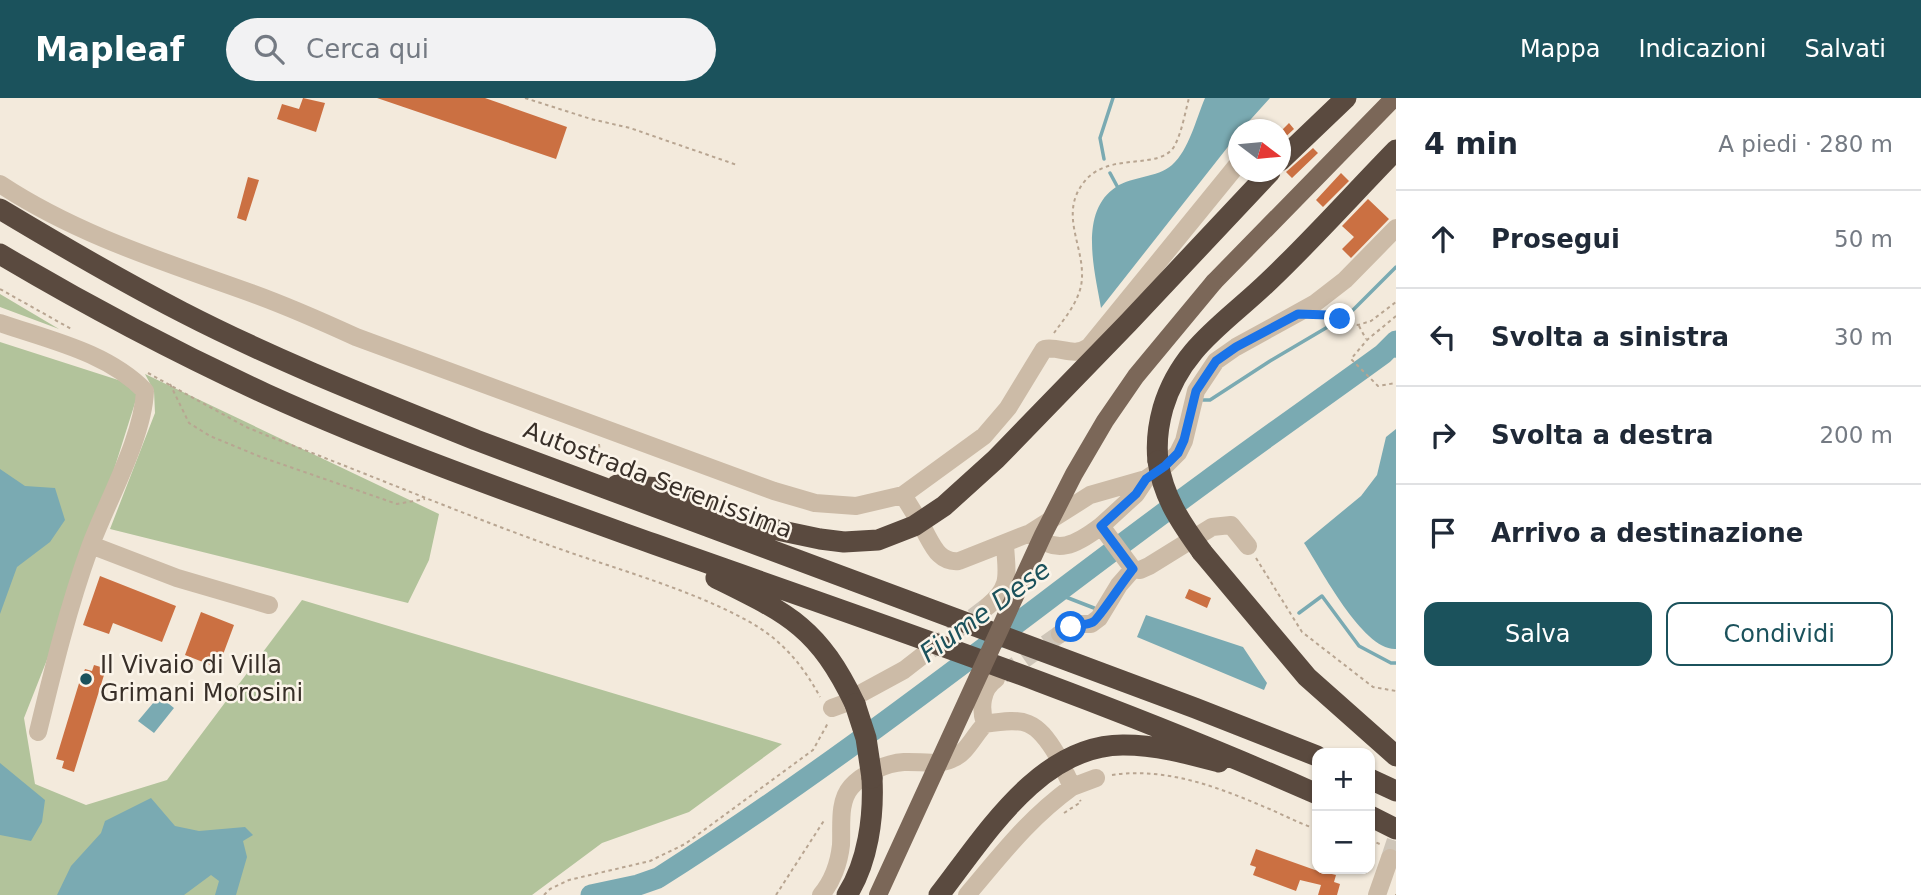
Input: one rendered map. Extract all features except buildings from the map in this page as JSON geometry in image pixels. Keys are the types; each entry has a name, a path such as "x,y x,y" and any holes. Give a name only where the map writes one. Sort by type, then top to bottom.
{"highway":[{"path":"1291,150 1346,98"},
{"path":"1396,150 1269,281 1208,334 1185,360 1175,376 1159,423 1158,461 1166,496 1175,514 1202,552 1307,677 1396,756"},
{"path":"594,484 661,488 763,527 820,539 844,542 878,540 914,526 944,506 996,458 1261,182"},
{"name":"Autostrada Serenissima","path":"0,209 82,258 184,313 292,364 476,440 1312,753"},
{"path":"0,254 54,286 266,393 453,470 961,653 998,673 1221,751 1312,793"},
{"path":"580,517 627,543 710,575 776,608 802,626 821,646 840,674 847,703 866,738 872,778 868,838 857,874 847,895"},
{"path":"939,895 1018,796 1058,764 1089,750 1122,745 1148,746 1221,763 1275,786 1312,794"},
{"path":"1375,781 1396,791"},
{"path":"1375,819 1396,829"}],"main road":[{"path":"878,895 1042,535 1105,421 1136,376 1214,282 1394,98"}],"street":[{"path":"0,184 24,200 158,261 253,293 356,337 774,491 815,503 856,506 903,495 984,436 1008,408 1044,349 1053,347 1070,353 1081,352 1089,347 1228,176"},
{"path":"903,495 937,552 950,562 959,561 1030,533 1090,495 1146,479 1165,466 1182,447 1196,391 1216,361 1236,347 1298,314 1345,280 1396,228"},
{"path":"0,323 87,353 130,376 145,391 138,428 91,545 65,620 38,732"},
{"path":"1030,533 1049,546 1072,545 1104,530 1146,479"},
{"path":"1131,566 1149,566 1212,527 1231,525 1248,546"},
{"path":"1104,530 1131,566"},
{"path":"988,606 1005,588 1005,543"},
{"path":"91,545 177,578 269,605"},
{"path":"1060,634 1082,624 1091,624 1099,618 1131,566"},
{"path":"847,703 904,670 922,656"},
{"path":"985,724 981,712 984,698 989,684 998,673"},
{"path":"821,895 828,887 841,849 843,801 850,788 862,778 882,767 903,762 931,764 953,759 965,750 985,724 1003,721 1024,722 1035,727 1044,734 1057,755"},
{"path":"967,895 1021,830 1069,781 1096,778"},
{"path":"1377,895 1390,858"}],"path":[{"path":"525,98 629,128 737,165"},
{"path":"1044,349 1077,300 1081,285 1082,271 1071,221 1072,206 1084,182 1107,165 1164,156 1174,146 1189,98"},
{"path":"0,289 8,294"},
{"path":"1298,314 1328,315 1358,325 1371,321 1396,302"},
{"path":"1396,316 1367,340 1351,359 1378,386 1396,383"},
{"path":"1358,325 1367,340"},
{"path":"170,384 189,423 210,436 261,457 397,504 426,499"},
{"path":"204,403 246,427 426,499 667,587 750,621 793,655 808,674 825,706 847,703"},
{"path":"603,427 598,447 600,454 644,470"},
{"path":"1248,546 1302,632 1373,687 1396,691"},
{"path":"544,895 569,880 650,861 685,844 813,750 847,703"},
{"path":"1096,778 1134,772 1187,778 1312,827"},
{"path":"1065,813 1081,803 1069,781"},
{"path":"776,895 828,815 843,801"}],"green space":[{"path":"0,294 59,329 0,307"},
{"path":"0,342 140,387 82,571 24,718 35,784 86,805 167,780 302,600 782,744 689,812 602,843 532,895 0,895"},
{"path":"145,374 439,514 429,560 408,603 110,529 155,413 154,391"}],"water":[{"path":"1205,98 1270,98 1251,119 1228,119 1228,147 1101,308 1092,243 1097,211 1104,198 1122,183 1159,172 1172,165 1188,143"},
{"path":"1396,429 1396,649 1383,646 1357,623 1304,543 1361,496 1377,475 1386,437"},
{"path":"0,469 25,486 55,488 65,520 50,542 17,567 0,614"},
{"path":"1146,615 1243,647 1267,683 1264,690 1137,637"},
{"path":"159,696 174,708 154,733 138,721"},
{"path":"0,763 45,800 42,822 31,841 0,835"},
{"path":"151,798 175,826 199,831 245,827 253,835 243,841 247,857 236,895 215,895 219,881 211,875 184,895 57,895 71,866 101,833 105,821"}],"waterway":[{"path":"1104,159 1100,138 1113,98"},
{"path":"1110,173 1117,186"},
{"path":"1351,312 1396,267"},
{"path":"1203,400 1210,400 1331,325"},
{"name":"Fiume Dese","path":"591,895 658,878 799,784 1139,531 1383,354 1396,341"},
{"path":"1383,354 1396,356"},
{"path":"1058,594 1094,608"},
{"path":"1299,613 1322,596 1359,646 1396,663"}],"tunnel":[{"path":"930,650 988,606"},
{"path":"1002,675 1060,634"},
{"path":"1390,858 1396,840"}],"place":[{"name":"Il Vivaio di Villa Grimani Morosini","path":"86,679"}],"route":[{"path":"1071,627 1091,624 1099,618 1119,585 1133,569 1101,526 1136,494 1146,479 1178,453 1186,434 1196,391 1216,361 1236,347 1298,314 1328,315 1340,319"}]}
